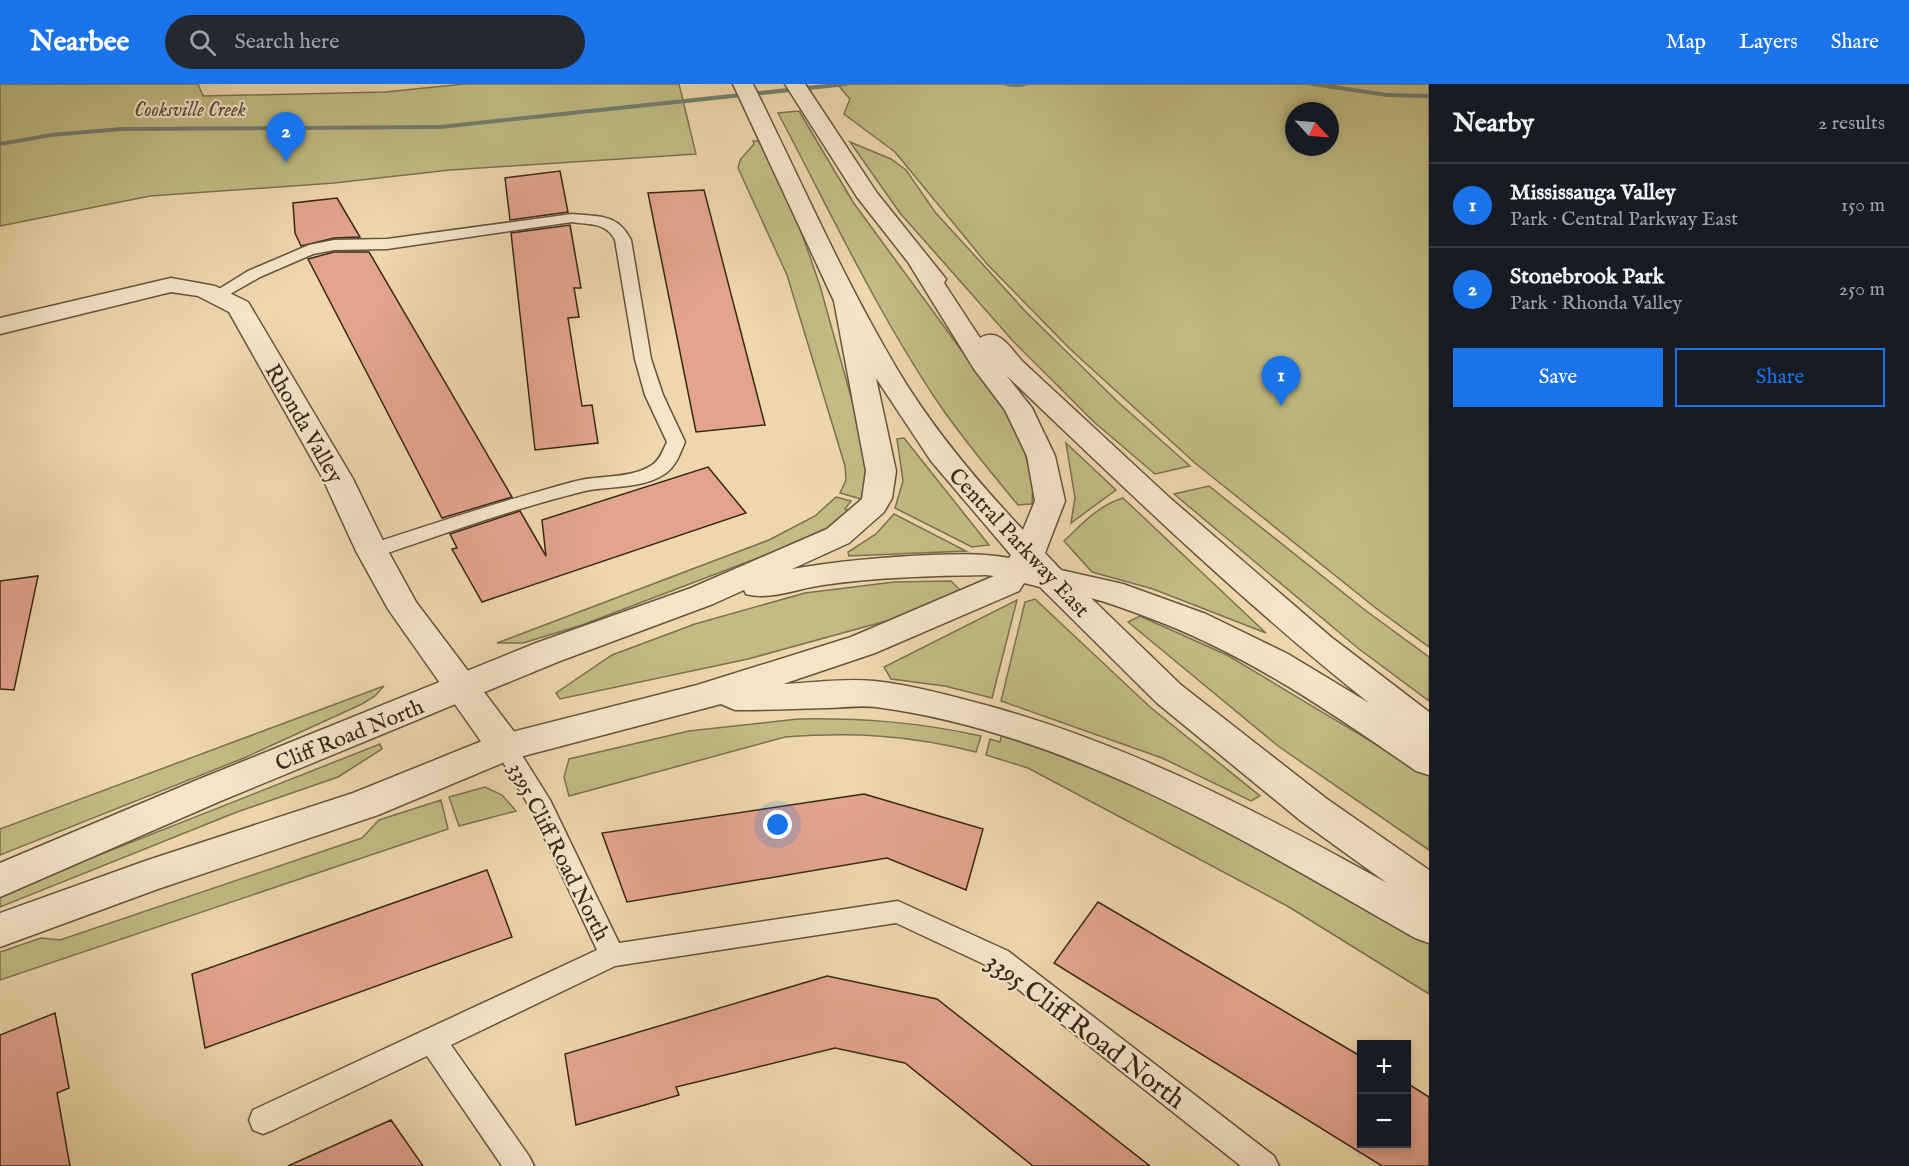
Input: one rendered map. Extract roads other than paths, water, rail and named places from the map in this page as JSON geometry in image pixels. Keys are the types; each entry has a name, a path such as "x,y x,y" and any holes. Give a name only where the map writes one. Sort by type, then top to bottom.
{"street":[{"name":"Central Parkway East","path":"743,84 847,301 884,370 941,455 1032,567 1169,694 1314,810 1429,891"},
{"path":"795,84 868,197 919,263 1013,367 1146,493 1319,645 1429,731"},
{"path":"0,930 148,876 365,804 429,776 506,747 698,698 885,636 1008,583 1032,567 1050,501 1041,456 1018,408 987,369 919,263"},
{"name":"Rhonda Valley","path":"0,326 171,285 199,288 219,294 239,307 338,479 372,551 404,609 506,747"},
{"path":"702,596 838,536 873,505 877,498 881,471 847,301"},
{"path":"702,596 824,574 896,567 986,564 1032,567 1112,592 1194,622 1285,668 1349,707 1429,761"},
{"name":"Cliff Road North","path":"0,881 210,790 548,652 702,596"},
{"path":"698,698 878,694 992,718 1098,755 1212,808 1289,846 1429,926"}],"lane":[{"path":"219,294 255,274 309,250 334,245 387,244 572,218 606,222 617,228 623,240 643,359 654,395 676,442 669,459 659,469 638,477 584,485 521,501 372,551"},
{"name":"3395 Cliff Road North","path":"506,747 542,807 612,955"},
{"name":"3395 Cliff Road North","path":"263,1120 612,955 898,912 999,959 1264,1166"},
{"path":"432,1040 519,1166"}],"waterway":[{"name":"Cooksville Creek","path":"0,144 51,135 122,129 440,127 847,84"},
{"name":"Cooksville Creek","path":"1006,84 1026,84"},
{"name":"Cooksville Creek","path":"1312,84 1387,95 1429,96"}],"place":[{"name":"Stonebrook Park","path":"286,162"},
{"name":"Mississauga Valley","path":"1281,406"}]}
